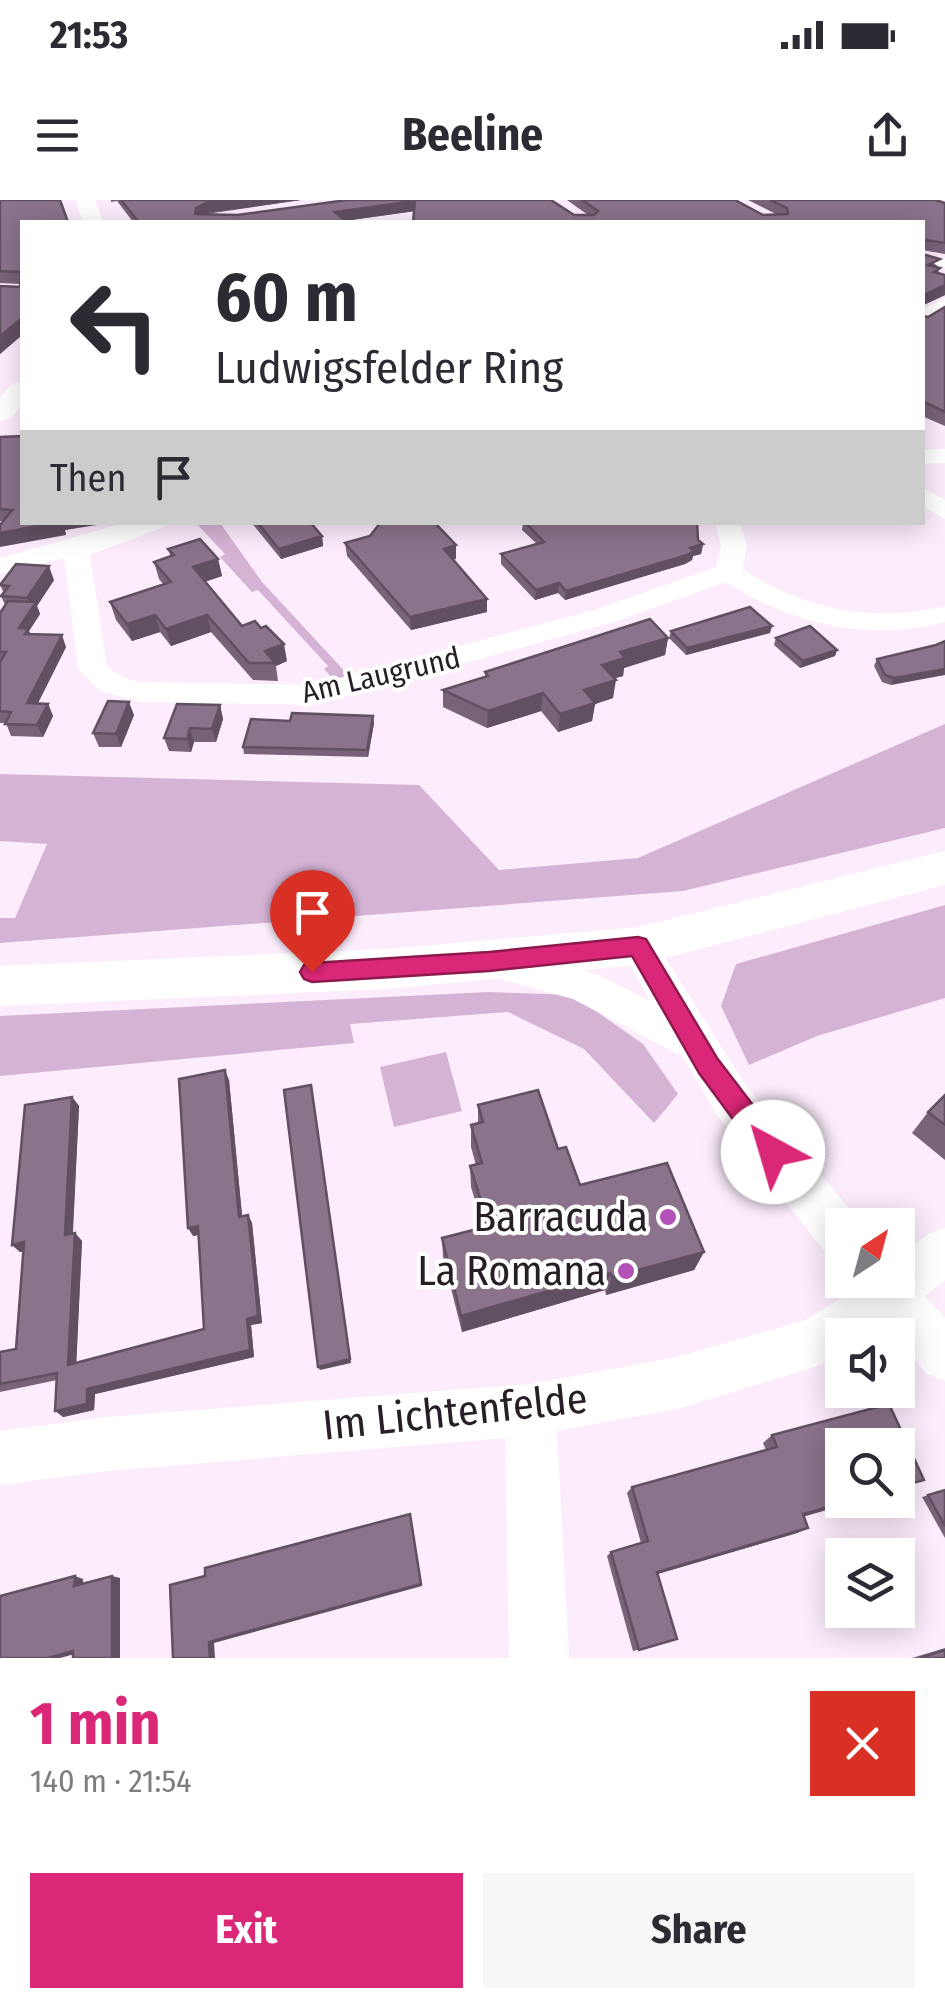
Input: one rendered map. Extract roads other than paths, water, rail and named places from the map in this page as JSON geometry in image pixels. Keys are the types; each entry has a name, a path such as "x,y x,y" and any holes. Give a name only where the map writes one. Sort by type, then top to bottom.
{"main road":[{"path":"0,386 20,365"},
{"path":"0,413 20,392"},
{"path":"0,986 489,962 638,946 945,868"}],"street":[{"path":"925,496 945,512"},
{"path":"0,566 82,546 145,525"},
{"path":"728,525 734,546 728,572 771,599 817,614 878,624 945,614"},
{"name":"Am Laugrund","path":"82,546 78,554 93,668 111,684 140,692 277,696 330,691 604,616 728,572"},
{"path":"638,946 732,1101 825,1215"},
{"path":"489,962 583,985 696,1044"},
{"name":"Im Lichtenfelde","path":"915,1268 945,1251"},
{"name":"Im Lichtenfelde","path":"0,1458 107,1444 530,1410 677,1383 815,1342 854,1320 873,1298"},
{"path":"894,1298 945,1356"},
{"path":"530,1410 539,1658"}],"place":[{"name":"Barracuda","path":"668,1217"},
{"name":"La Romana","path":"626,1271"}]}
